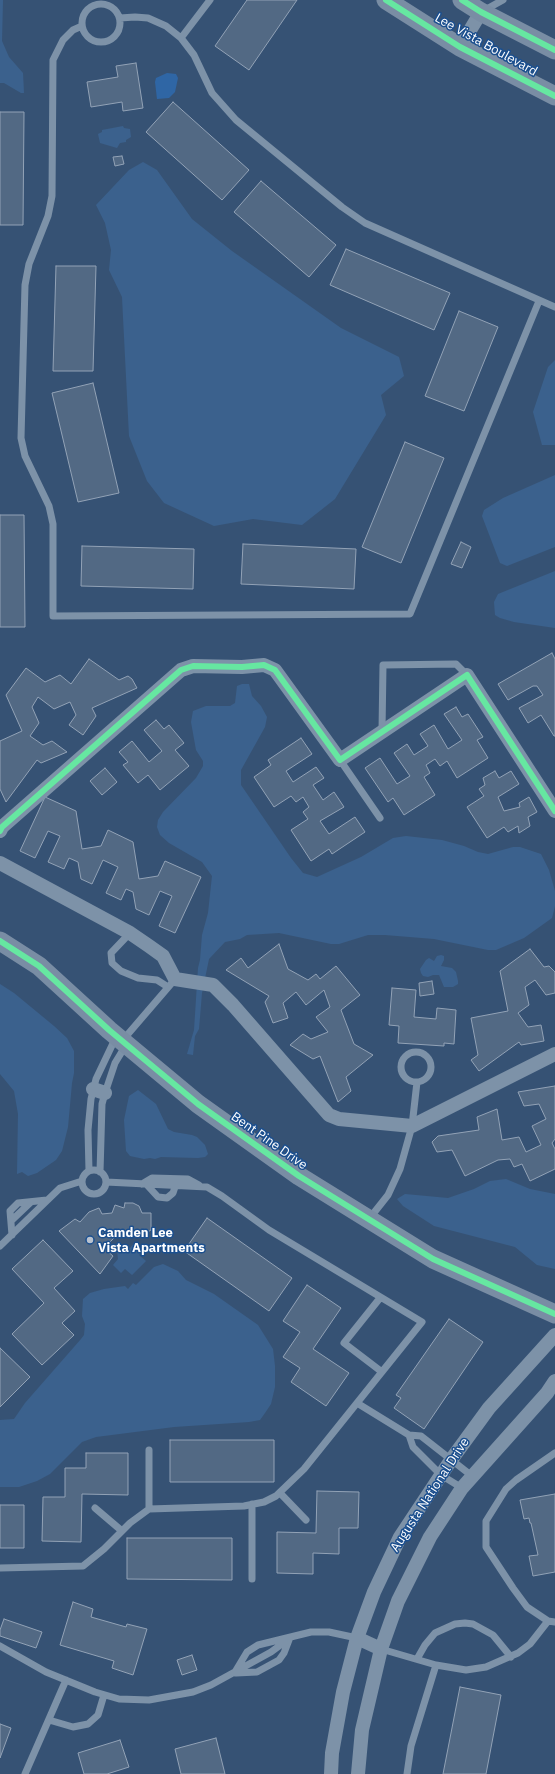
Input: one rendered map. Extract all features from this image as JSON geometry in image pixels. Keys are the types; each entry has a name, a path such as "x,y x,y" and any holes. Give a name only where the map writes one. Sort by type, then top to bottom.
{"street":[{"name":"Lee Vista Boulevard","path":"386,0 460,47 555,96"},
{"name":"Lee Vista Boulevard","path":"462,0 482,6 555,50"},
{"path":"460,47 482,6"},
{"path":"0,831 2,827 181,670 193,666 242,667 264,665 275,670 340,760 467,675 555,811"},
{"path":"0,863 130,933 163,956 177,982 213,985 233,1005 329,1115 339,1119 412,1126 555,1054"},
{"name":"Bent Pine Drive","path":"0,941 39,966 122,1041 198,1104 299,1176 433,1259 555,1314"},
{"name":"Augusta National Drive","path":"331,1774 332,1753 343,1692 357,1638 374,1592 400,1537 451,1460 490,1408 555,1335"},
{"name":"Augusta National Drive","path":"358,1774 362,1730 381,1648 398,1601 426,1544 462,1488 547,1393 555,1381"},
{"path":"357,1638 381,1648"}],"lane":[{"path":"181,38 210,0"},
{"path":"482,6 503,0"},
{"path":"105,2 115,9 120,18 120,26 117,34 110,40 96,42 87,36 82,26 84,13 90,3 105,2"},
{"path":"120,18 148,18 166,26 181,38 194,55 212,93 236,120 342,207 366,223 555,307"},
{"path":"82,26 74,30 63,40 52,60 52,196 48,216 29,264 25,285 21,438 25,456 49,506 52,524 53,616 410,614 539,301"},
{"path":"382,731 383,665 456,664 467,675"},
{"path":"340,760 380,818"},
{"path":"130,933 111,953 112,964 121,971 138,978 177,982"},
{"path":"100,1172 102,1104 99,1091 98,1074 122,1041 177,982"},
{"path":"89,1171 88,1130 99,1091 115,1063 122,1041"},
{"path":"413,1052 423,1054 431,1066 426,1079 417,1082 407,1080 401,1072 400,1067 404,1058 413,1052"},
{"path":"369,1219 388,1195 400,1169 412,1126 417,1082"},
{"path":"93,1170 100,1172 103,1174 106,1182 102,1191 95,1194 87,1192 84,1189 82,1181 83,1177 89,1171 93,1170"},
{"path":"0,1568 83,1566 104,1549 130,1523 149,1509 244,1506 264,1502 280,1493 304,1469 422,1322 269,1230 208,1187 200,1186 188,1179 177,1182 152,1178 144,1185"},
{"path":"0,1246 60,1188 82,1181"},
{"path":"106,1182 144,1185 158,1197 167,1198 173,1193 177,1182"},
{"path":"12,1234 10,1211 18,1203 47,1200"},
{"path":"380,1298 344,1343 382,1372"},
{"path":"357,1403 408,1435 421,1436 472,1476"},
{"path":"408,1435 413,1447 441,1475 462,1488"},
{"path":"149,1450 149,1509"},
{"path":"381,1648 436,1665 466,1670 486,1667 511,1657 530,1644 552,1622 527,1607 486,1547 486,1521 506,1489 516,1480 555,1453"},
{"path":"280,1493 306,1520"},
{"path":"252,1504 252,1579"},
{"path":"95,1508 122,1531"},
{"path":"417,1659 435,1633 449,1626 465,1623 473,1624 493,1635 511,1657"},
{"path":"233,1673 247,1652 258,1646 311,1632 323,1632 357,1638"},
{"path":"233,1673 257,1672 279,1660 284,1653 290,1638"},
{"path":"0,1646 46,1672 104,1695 119,1699 149,1700 168,1698 193,1692 272,1652 290,1638"},
{"path":"407,1774 411,1746 436,1665"},
{"path":"25,1774 66,1680"},
{"path":"49,1720 73,1727 88,1724 98,1715 104,1695"}],"shaded area":[{"path":"0,0 3,0 2,41 9,57 23,73 24,93 21,93 4,83 0,83"},
{"path":"167,73 176,74 178,78 175,92 169,98 157,99 156,78"},
{"path":"123,126 124,128 130,129 131,137 126,140 126,142 120,143 117,148 100,143 98,134 102,132 102,130"},
{"path":"143,162 157,170 192,219 232,251 341,328 399,357 404,376 381,395 386,415 335,499 302,525 253,519 214,526 164,503 147,481 129,436 122,297 109,270 111,250 105,223 96,205 129,170"},
{"path":"555,360 555,445 542,445 533,412 548,367"},
{"path":"555,475 555,547 507,566 500,563 482,516 484,510 503,498"},
{"path":"555,571 555,628 514,622 495,615 494,602 498,594"},
{"path":"249,684 252,696 261,706 267,717 265,727 241,770 241,785 303,873 317,877 361,857 393,838 406,836 442,840 488,854 513,847 520,847 541,854 549,870 555,891 555,906 552,918 524,938 496,950 488,950 434,939 385,935 368,935 339,944 331,944 279,933 247,935 240,939 225,942 209,959 202,993 199,1029 195,1036 193,1055 187,1054 194,1030 198,968 202,935 208,913 212,876 202,862 169,843 160,835 157,827 158,820 163,812 196,778 203,766 203,761 196,750 191,722 193,711 206,706 230,706 235,703 237,686"},
{"path":"437,956 444,956 444,960 441,966 452,968 456,972 458,984 453,987 444,987 439,975 428,977 423,976 421,973 420,969 426,960 429,958 434,961"},
{"path":"0,984 14,993 54,1026 67,1038 74,1051 74,1073 68,1127 62,1151 56,1160 37,1173 28,1176 22,1172 17,1174 18,1114 14,1091 0,1074"},
{"path":"138,1090 156,1104 168,1129 174,1132 197,1137 205,1145 208,1154 205,1157 198,1158 161,1157 155,1159 144,1159 130,1156 126,1151 124,1120 129,1096"},
{"path":"506,1179 530,1189 555,1194 555,1269 537,1265 515,1247 434,1226 403,1206 397,1199 405,1194 448,1198 474,1189 490,1181"},
{"path":"135,1242 143,1250 139,1255 146,1261 132,1275 125,1269 121,1273 113,1265 118,1259 117,1251 125,1246 130,1248"},
{"path":"163,1264 178,1271 186,1280 214,1294 258,1325 273,1349 275,1387 271,1404 260,1420 174,1427 96,1437 82,1442 50,1474 37,1481 19,1487 0,1487 0,1420 14,1419 25,1403 84,1335 85,1324 82,1316 83,1299 90,1293 104,1289 125,1286 128,1289 133,1283 136,1285 154,1267"}],"building":[{"path":"247,0 297,0 249,70 215,46"},
{"path":"136,63 143,108 123,111 122,102 91,107 87,82 118,77 116,66"},
{"path":"173,102 249,170 222,200 146,132"},
{"path":"0,112 24,112 23,225 0,225"},
{"path":"122,156 124,164 115,166 113,157"},
{"path":"261,181 336,245 309,277 234,212"},
{"path":"346,249 450,293 434,330 330,285"},
{"path":"56,266 96,266 93,371 53,371"},
{"path":"459,311 498,327 464,411 425,396"},
{"path":"93,383 119,493 78,502 52,393"},
{"path":"405,442 444,458 401,563 362,547"},
{"path":"0,515 24,515 25,627 0,627"},
{"path":"461,542 471,547 462,568 451,564"},
{"path":"243,544 356,549 354,589 241,584"},
{"path":"82,546 194,549 193,589 81,586"},
{"path":"552,653 555,659 555,736 541,715 528,723 519,708 543,695 537,686 533,686 508,700 498,684"},
{"path":"89,659 119,680 128,676 132,679 137,688 92,708 96,716 83,735 69,725 76,715 70,702 54,709 38,697 32,707 39,723 30,736 43,745 52,741 67,752 41,763 37,760 6,802 0,789 0,741 22,731 6,695 26,668 45,682 60,675 71,684"},
{"path":"456,707 462,717 468,714 483,737 477,740 488,758 457,778 447,761 440,766 435,759 426,765 430,773 424,777 435,795 404,815 393,798 388,802 365,768 380,758 397,784 410,776 394,753 407,744 414,755 428,746 420,734 434,725 448,749 462,740 444,714"},
{"path":"156,720 164,729 169,725 184,743 175,750 189,766 160,790 148,775 138,783 123,765 128,762 119,752 132,741 149,762 162,751 144,730"},
{"path":"301,738 312,754 286,771 293,782 316,767 324,778 313,785 323,800 334,792 344,807 320,821 329,834 355,817 365,832 332,854 329,849 311,861 291,830 308,819 303,812 309,807 303,797 296,802 291,796 274,807 254,777 271,765 268,760"},
{"path":"105,768 117,782 102,795 90,781"},
{"path":"495,771 499,778 511,771 519,784 498,797 504,811 520,807 519,803 529,797 537,812 528,817 530,826 519,833 518,826 508,832 504,827 487,838 467,807 484,796 479,789 485,785 483,778"},
{"path":"45,797 76,811 82,849 101,846 108,830 133,842 139,879 158,876 165,861 201,877 175,933 159,926 172,896 160,891 149,915 136,909 133,892 126,889 121,900 106,893 118,867 103,860 92,884 81,879 78,862 69,858 64,869 48,862 60,836 48,831 35,858 20,851"},
{"path":"279,944 288,969 308,980 316,974 320,979 336,966 360,995 341,1010 354,1044 373,1055 346,1077 351,1091 338,1102 320,1056 313,1059 290,1045 303,1034 311,1039 328,1032 316,1017 330,1007 324,990 306,1005 296,992 283,1003 288,1018 273,1023 265,1002 269,996 226,970 241,958 248,968"},
{"path":"530,949 544,967 549,966 555,972 555,993 546,995 535,980 525,987 529,1005 518,1013 528,1027 541,1025 544,1041 521,1045 519,1042 479,1071 471,1060 478,1055 471,1018 508,1011 500,971"},
{"path":"432,981 434,994 420,996 419,983"},
{"path":"392,988 416,990 414,1017 436,1019 437,1008 456,1010 454,1044 444,1043 444,1046 398,1043 399,1026 389,1025"},
{"path":"555,1086 555,1139 552,1143 555,1149 555,1169 530,1181 522,1164 514,1167 510,1159 498,1160 465,1176 452,1150 437,1152 432,1142 438,1136 479,1130 477,1117 497,1109 502,1140 519,1137 526,1152 541,1145 532,1126 546,1119 539,1104 524,1106 518,1092"},
{"name":"Camden Lee Vista Apartments","path":"125,1203 133,1203 139,1206 142,1213 151,1213 151,1230 141,1236 116,1236 109,1243 106,1250 113,1256 100,1274 59,1231 75,1219 80,1222 89,1212 99,1208 102,1214 112,1213 115,1205 124,1208"},
{"path":"207,1218 292,1278 269,1311 184,1251"},
{"path":"43,1240 73,1271 54,1288 75,1311 62,1323 74,1335 42,1365 12,1334 44,1303 12,1269"},
{"path":"307,1285 341,1308 313,1349 349,1373 326,1406 291,1382 300,1368 283,1357 300,1332 283,1321"},
{"path":"449,1319 483,1342 424,1429 394,1408 401,1398 396,1395"},
{"path":"0,1348 30,1377 0,1407"},
{"path":"170,1440 274,1440 274,1482 170,1482"},
{"path":"86,1453 128,1453 128,1495 82,1494 81,1542 42,1541 43,1497 65,1497 65,1468 86,1468"},
{"path":"317,1491 359,1492 358,1528 339,1528 339,1554 313,1553 313,1574 277,1573 277,1532 316,1533"},
{"path":"555,1494 555,1572 533,1576 529,1556 538,1555 531,1523 529,1518 524,1519 520,1500"},
{"path":"0,1505 24,1505 24,1548 0,1548"},
{"path":"127,1538 232,1538 232,1580 127,1579"},
{"path":"73,1602 93,1609 91,1617 126,1627 127,1624 147,1629 133,1675 112,1668 114,1661 60,1645"},
{"path":"4,1619 42,1632 36,1648 0,1636 0,1630"},
{"path":"192,1655 197,1670 182,1675 177,1660"},
{"path":"460,1687 501,1695 486,1774 443,1774"},
{"path":"0,1724 11,1728 0,1758"},
{"path":"216,1738 225,1774 181,1774 175,1749"},
{"path":"120,1740 129,1767 107,1774 84,1774 78,1753"}],"cycle path":[{"path":"386,0 460,47 555,96"},
{"path":"462,0 481,12 555,50"},
{"path":"0,831 2,827 181,670 193,666 242,667 264,665 275,670 340,760 467,675 555,811"},
{"path":"0,941 39,966 109,1030 198,1104 299,1176 433,1259 555,1314"}],"place":[{"name":"Camden Lee Vista Apartments","path":"90,1240"}]}
